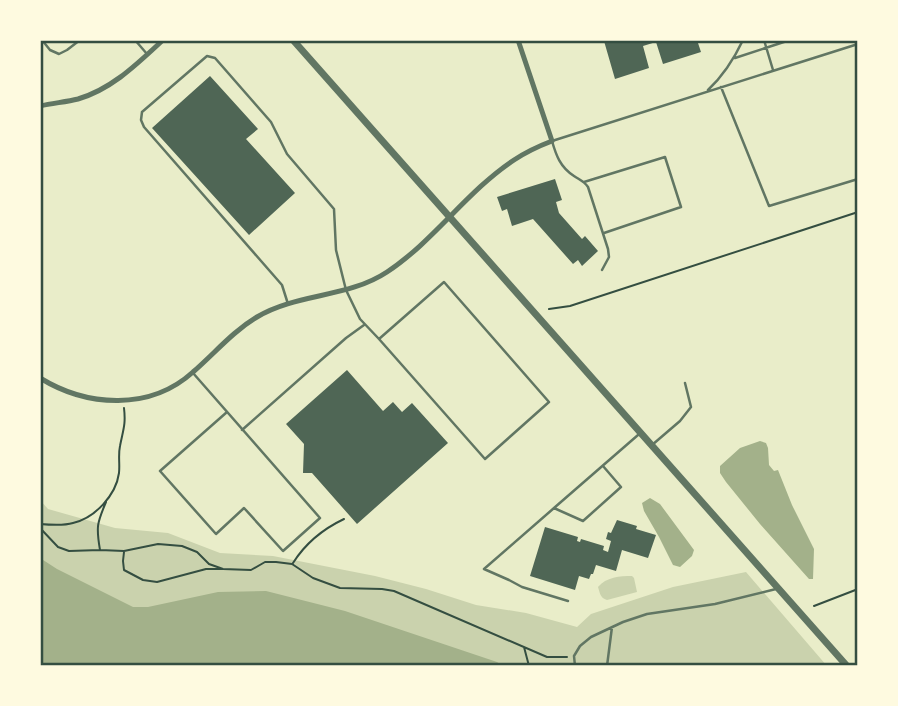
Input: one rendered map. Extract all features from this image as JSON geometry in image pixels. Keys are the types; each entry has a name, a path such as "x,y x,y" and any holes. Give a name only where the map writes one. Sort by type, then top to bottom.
{"street":[{"path":"40,106 77,99 105,88 126,74 163,40"},
{"path":"293,40 847,666"},
{"path":"40,378 56,387 91,399 139,399 182,381 231,335 269,311 362,285 387,272 416,249 487,181 514,160 552,141 518,40"}],"lane":[{"path":"42,43 59,54 80,40"},
{"path":"135,40 147,54"},
{"path":"706,92 735,58 743,40"},
{"path":"764,40 774,71"},
{"path":"735,58 790,40"},
{"path":"602,270 609,257 589,187 565,170 552,141 858,44"},
{"path":"288,304 282,285 144,127 141,120 142,112 207,56 215,58 271,122 286,154 334,209 336,250 353,307 365,324 485,459 549,402 444,282 379,339"},
{"path":"721,88 769,205 858,179"},
{"path":"584,182 665,157 681,207 604,233"},
{"path":"242,430 365,324"},
{"path":"192,373 227,412 320,518 283,551 244,508 216,534 160,471 227,412"},
{"path":"652,445 680,421 691,407 685,383"},
{"path":"568,601 522,587 484,569 641,432"},
{"path":"554,508 583,521 621,486 603,466"},
{"path":"575,666 574,656 580,646 590,637 612,626 647,614 715,604 779,588"},
{"path":"607,666 612,626"}],"path":[{"path":"549,309 570,306 858,212"},
{"path":"100,550 98,521 119,473 120,447 126,423 124,407"},
{"path":"40,524 74,523 107,501"},
{"path":"292,564 302,549 331,525 344,519"},
{"path":"40,528 58,547 69,551 124,551 158,544 181,546 197,552 209,564 223,569"},
{"path":"124,551 124,570 143,580 157,582 206,569 251,570 265,562 292,564 313,578 340,588 394,591 547,657 574,656"},
{"path":"814,606 858,589"},
{"path":"524,647 529,666"}],"shaded area":[{"path":"760,441 766,443 769,465 774,471 778,470 814,549 813,579 809,579 760,524 720,473 720,466 740,448"},
{"path":"650,498 660,504 694,550 692,556 680,567 673,565 644,511 642,503"},
{"path":"40,500 48,509 115,528 168,533 220,553 273,556 375,576 476,605 526,613 577,627 591,614 673,587 746,572 827,666 40,666"},
{"path":"40,558 133,607 148,607 218,592 266,591 345,611 503,666 40,666"},
{"path":"632,576 637,592 607,600 602,597 598,587 605,581"}],"building":[{"path":"697,40 701,52 663,64 656,42 643,46 649,68 615,79 604,41"},
{"path":"210,76 258,129 246,139 295,193 249,235 152,128"},
{"path":"555,179 562,200 556,202 559,213 582,239 585,236 598,251 582,266 578,260 573,264 533,219 512,226 507,209 502,211 497,197"},
{"path":"347,370 383,411 393,402 402,412 412,403 448,443 357,524 312,473 303,473 304,444 286,424"},
{"path":"617,520 656,535 648,558 622,550 616,571 596,565 589,579 579,576 575,590 530,576 545,527 578,537 577,541 580,542 581,539 604,546 603,550 608,552 611,541 606,539"}]}
